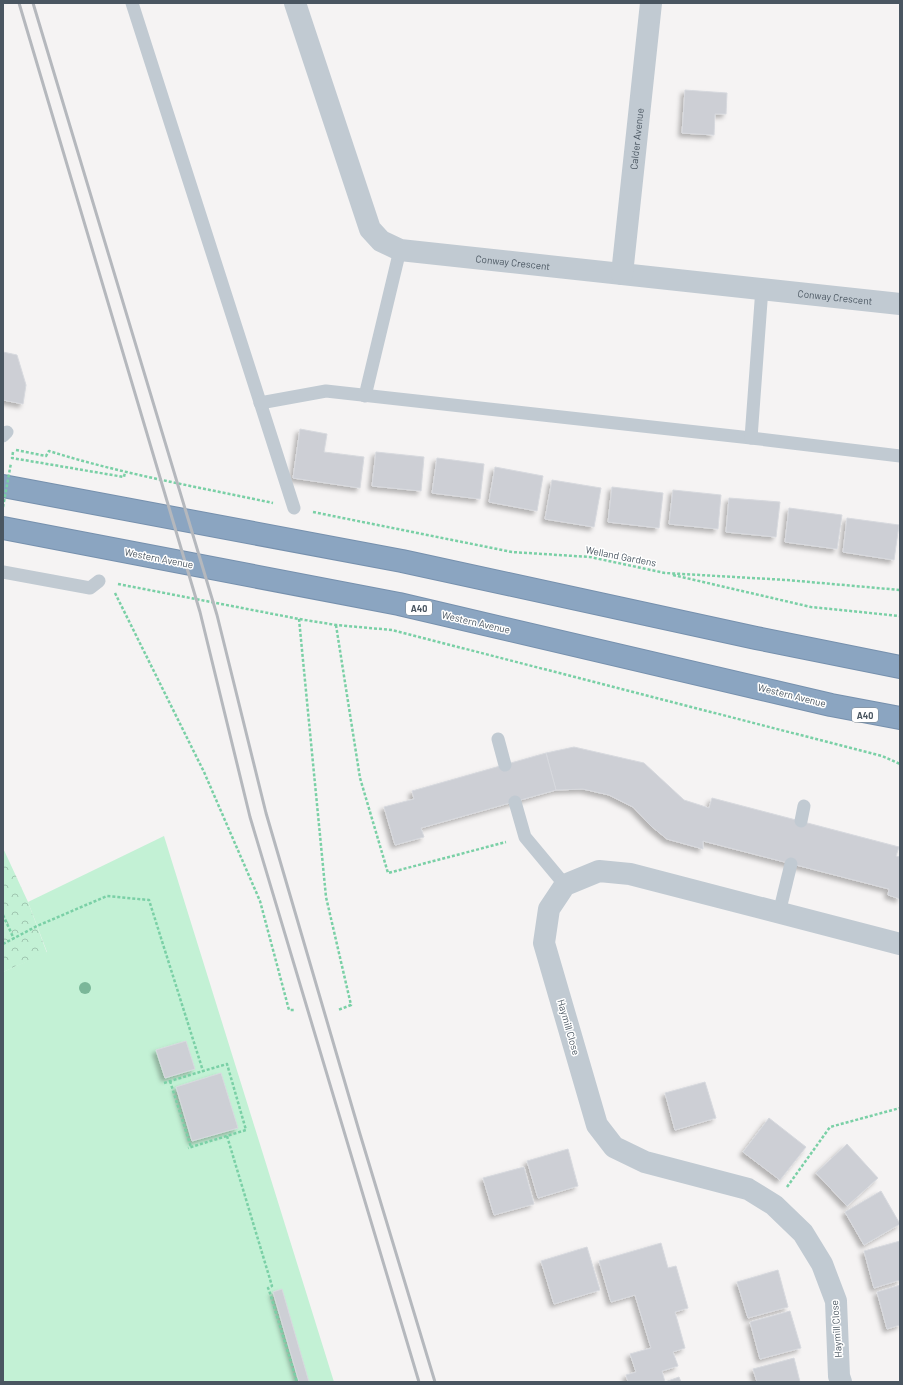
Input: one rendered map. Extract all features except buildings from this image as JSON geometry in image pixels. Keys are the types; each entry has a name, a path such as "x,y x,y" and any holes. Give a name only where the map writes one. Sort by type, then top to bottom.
{"highway":[{"path":"3,486 402,561 832,654 900,667"},
{"name":"Western Avenue","path":"3,528 399,604 831,705 900,718"},
{"path":"832,654 900,651"},
{"name":"A40","path":"831,705 900,725"}],"street":[{"name":"Conway Crescent","path":"295,3 370,229 381,241 400,250 900,304"},
{"name":"Calder Avenue","path":"622,274 651,3"},
{"path":"565,885 599,871 630,874 900,944"},
{"name":"Haymill Close","path":"565,885 549,909 544,943 597,1125 614,1147 645,1162 748,1189 774,1205 803,1233 822,1264 836,1301 839,1376 841,1382"}],"lane":[{"path":"132,3 294,508"},
{"path":"365,396 400,250"},
{"path":"751,438 762,288"},
{"path":"260,403 326,391 900,456"},
{"path":"3,572 90,588 105,582"},
{"path":"498,739 505,765"},
{"path":"515,802 525,837 565,885"},
{"path":"801,821 804,806"},
{"path":"779,913 791,864"}],"path":[{"name":"Welland Gardens","path":"13,450 46,456 49,451 83,462 125,472 512,552 590,557 665,573 787,580 900,590"},
{"path":"12,458 124,477 125,472"},
{"path":"3,507 11,463"},
{"path":"99,479 102,473"},
{"path":"665,573 810,606 900,616"},
{"path":"105,582 299,619 336,625 392,630 874,754 900,764"},
{"path":"105,582 204,772 260,901 289,1010 295,1010"},
{"path":"299,619 326,897 351,1005 338,1010"},
{"path":"336,625 360,778 388,873 525,837"},
{"path":"3,944 37,926 107,896 149,900 203,1071"},
{"path":"3,914 14,939"},
{"path":"164,1083 170,1081 203,1071 227,1064 246,1130 190,1147 170,1081"},
{"path":"774,1205 830,1127 900,1108"},
{"path":"227,1136 272,1286 268,1288 296,1382"}],"green space":[{"path":"164,836 334,1382 3,1382 3,972 47,952 28,902"},
{"path":"3,848 28,902 47,953 3,972"}],"railway":[{"path":"19,3 200,612 250,817 419,1382"},
{"path":"33,3 217,615 266,813 360,1134 435,1382"}]}
